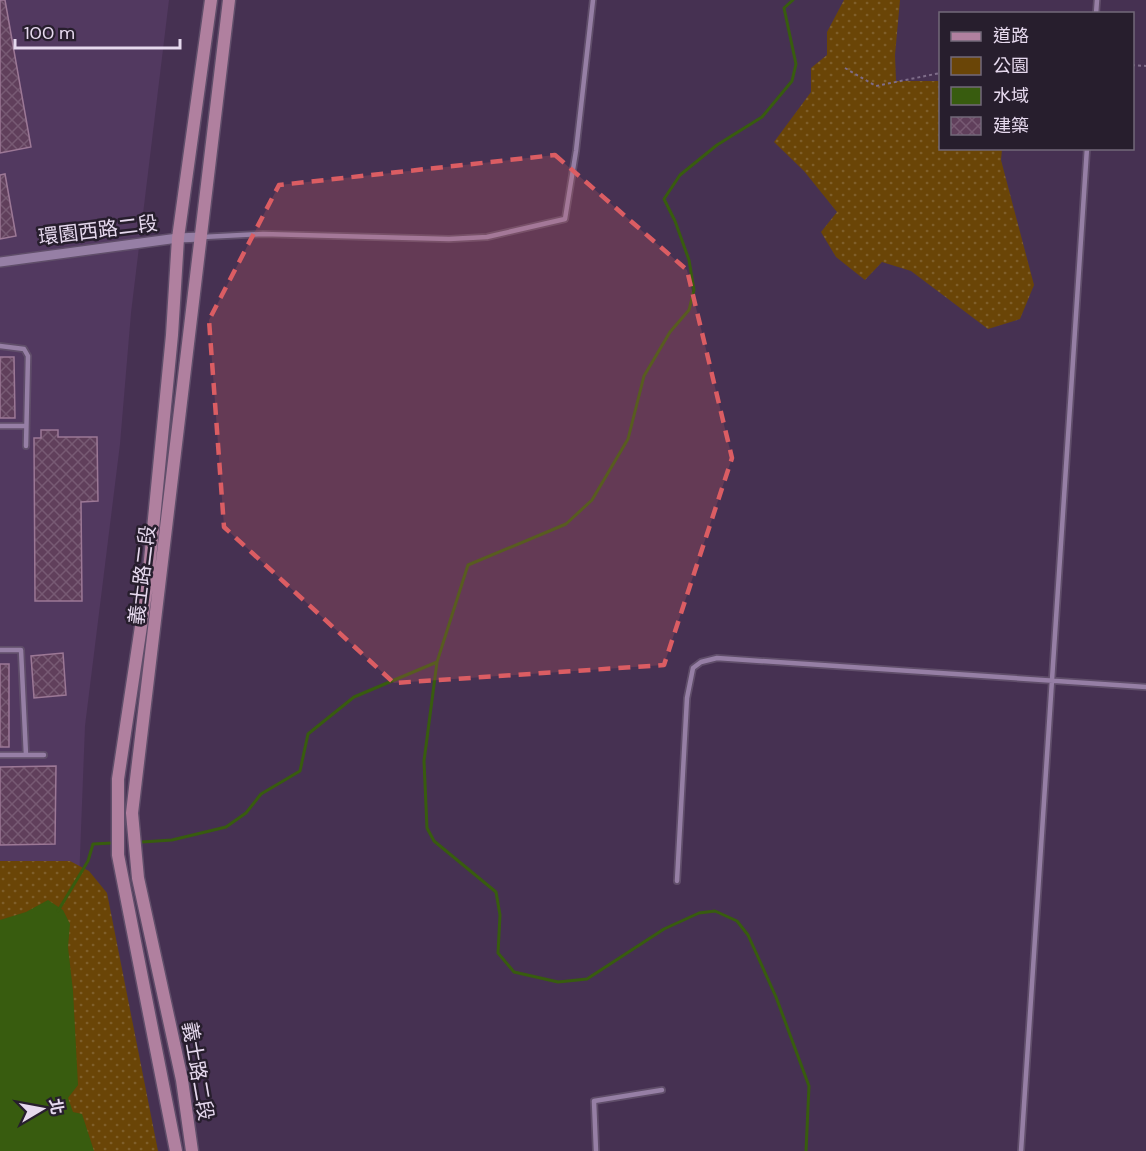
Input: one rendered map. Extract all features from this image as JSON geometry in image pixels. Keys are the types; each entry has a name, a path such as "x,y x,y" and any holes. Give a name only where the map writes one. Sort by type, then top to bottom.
{"street":[{"name":"義士路二段","path":"176,1151 118,855 118,778 150,557 172,335 178,238 211,0"},
{"name":"義士路二段","path":"192,1151 182,1080 138,878 132,813 229,0"},
{"name":"環園西路二段","path":"0,261 201,237"}],"lane":[{"path":"201,237 263,234 468,238 487,237 565,219 576,151 593,0"},
{"path":"1021,1151 1087,150"},
{"path":"0,346 24,349 28,356 26,446"},
{"path":"0,426 26,426"},
{"path":"0,650 21,650 26,755"},
{"path":"677,881 687,698 693,668 701,662 717,658 1146,687"},
{"path":"0,755 44,755"},
{"path":"596,1151 594,1101 662,1090"}],"path":[{"path":"845,68 876,86 939,72"}],"highlighted area":[{"path":"555,155 687,270 732,458 664,665 394,683 224,527 209,320 279,185"}],"shaded area":[{"path":"0,0 169,0 131,313 120,444 85,726 79,882 0,1151"}],"green space":[{"path":"844,0 900,0 895,55 896,81 939,81 939,150 1002,150 1001,160 1034,285 1020,319 988,329 911,271 882,262 865,280 836,257 821,232 837,212 804,171 774,142 811,92 811,68 827,55 827,32"},
{"path":"0,861 70,861 89,871 107,893 158,1151 0,1151"}],"water":[{"path":"48,900 63,910 70,924 68,947 73,991 78,1085 68,1098 73,1112 82,1114 94,1151 0,1151 0,920 26,912"}],"building":[{"path":"0,0 5,0 31,147 0,153"},
{"path":"5,174 16,236 0,239 0,175"},
{"path":"0,357 14,357 15,418 0,418"},
{"path":"41,430 58,430 58,437 97,437 98,501 81,502 82,601 35,601 34,438 41,438"},
{"path":"63,653 66,695 34,698 31,656"},
{"path":"0,664 9,664 9,747 0,747"},
{"path":"56,766 55,844 0,845 0,767"}],"waterway":[{"path":"142,842 172,840 226,827 246,813 261,794 300,771 308,734 354,697 437,662 468,565 566,524 592,500 628,439 644,376 670,332 689,310 694,290 689,260 675,221 664,199 680,175 717,145 762,117 792,81 796,64 784,8 793,0"},
{"path":"437,662 424,761 427,828 434,841 496,892 500,915 498,953 514,972 558,982 587,979 664,929 699,913 715,911 737,921 748,935 776,997 809,1086 806,1151"},
{"path":"58,911 88,861 93,844 112,843"}]}
